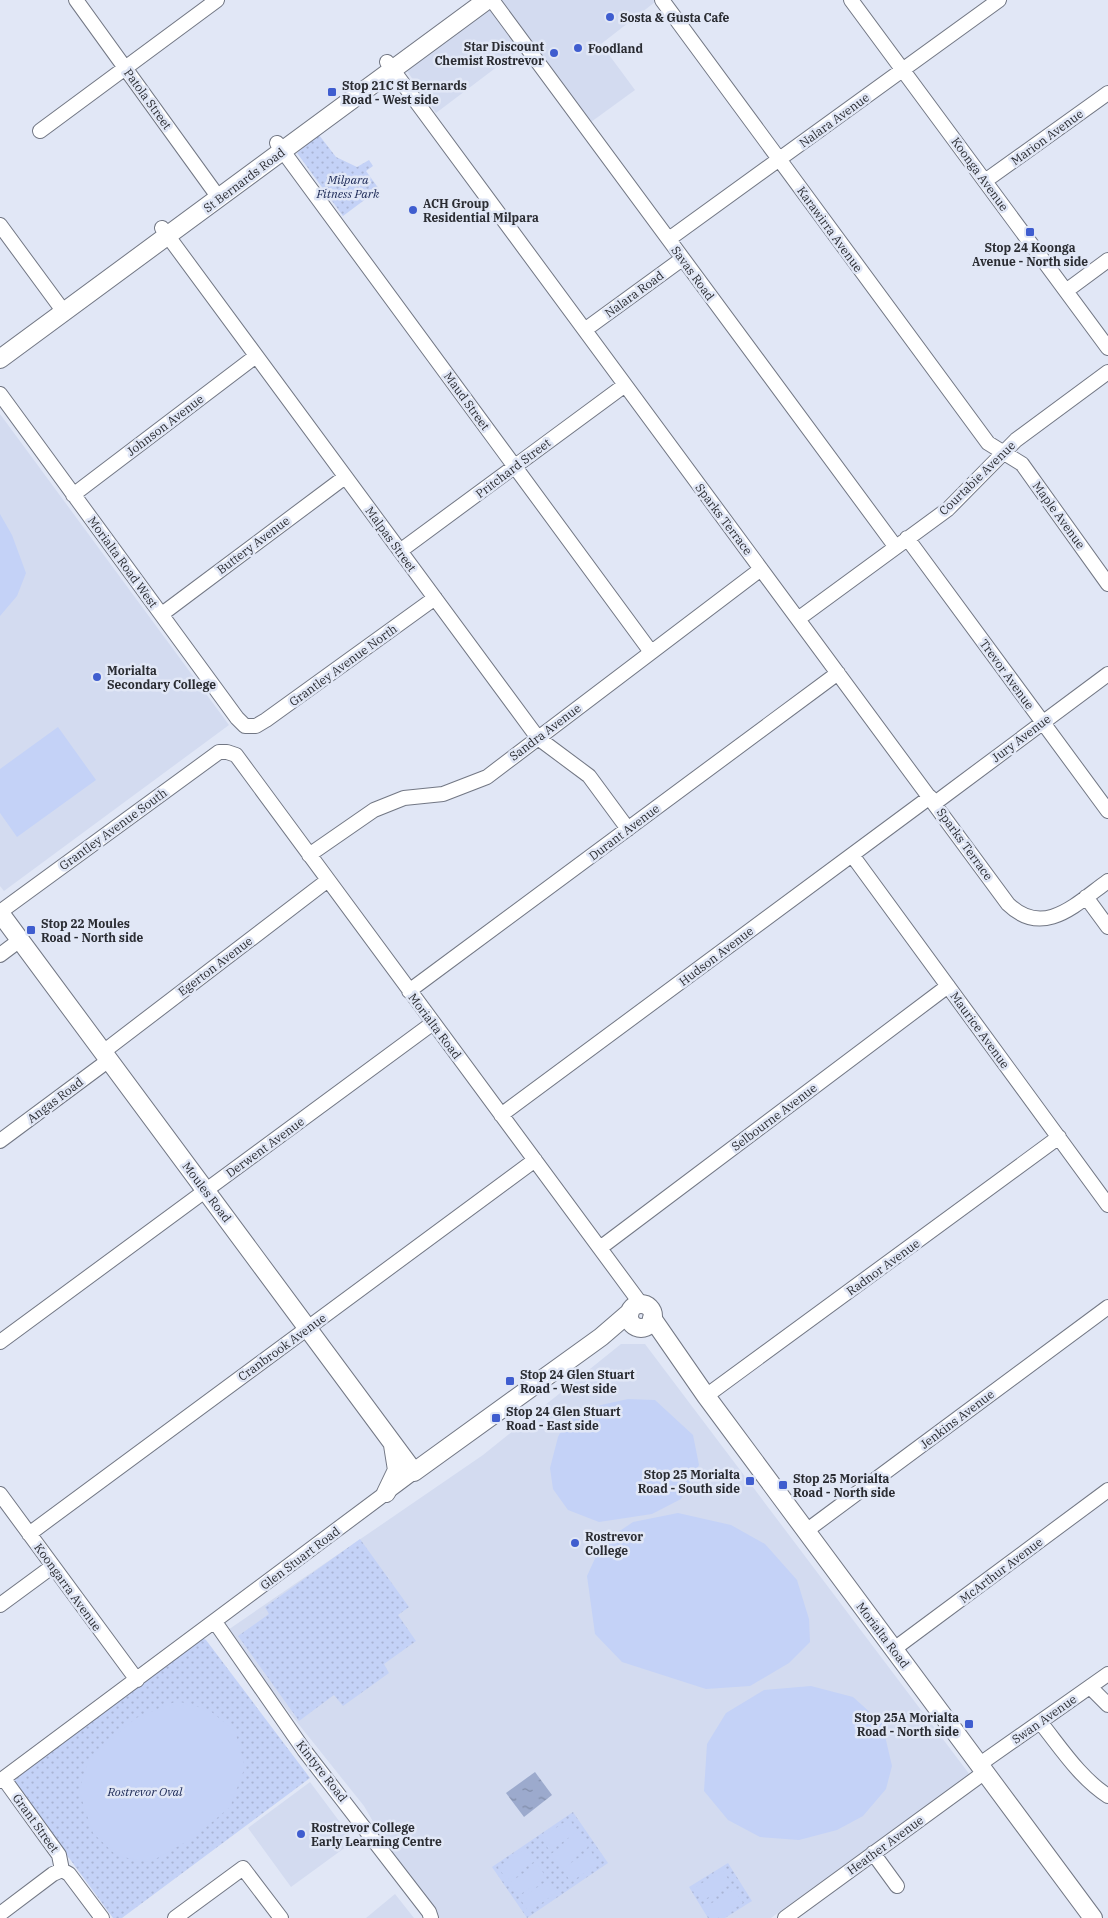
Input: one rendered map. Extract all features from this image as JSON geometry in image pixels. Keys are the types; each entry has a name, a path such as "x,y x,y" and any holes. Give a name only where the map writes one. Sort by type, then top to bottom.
{"main road":[{"name":"St Bernards Road","path":"390,66 470,0"},
{"name":"St Bernards Road","path":"0,359 62,308 216,194 390,66 487,0"},
{"name":"St Bernards Road","path":"0,347 62,308"},
{"name":"Moules Road","path":"0,912 414,1472"},
{"name":"Morialta Road","path":"639,1318 674,1351 1093,1918"},
{"name":"Glen Stuart Road","path":"414,1472 601,1337 639,1318"},
{"path":"386,1493 397,1470 392,1442"}],"street":[{"name":"Patola Street","path":"76,0 216,194"},
{"path":"40,131 124,66 217,0"},
{"name":"Savas Road","path":"492,0 682,259 901,542"},
{"name":"Karawirra Avenue","path":"662,0 988,443 1003,453"},
{"name":"Koonga Avenue","path":"851,0 1108,348"},
{"name":"Nalara Avenue","path":"668,238 779,160 998,0"},
{"name":"Sparks Terrace","path":"390,66 1016,911 1025,917 1050,918 1063,914 1086,897"},
{"name":"Marion Avenue","path":"985,181 1108,94"},
{"name":"Maud Street","path":"280,147 651,652"},
{"path":"0,225 62,308"},
{"name":"Malpas Street","path":"165,232 538,738 589,776 628,829"},
{"name":"Nalara Road","path":"586,329 682,259"},
{"path":"1066,291 1108,260"},
{"name":"Johnson Avenue","path":"73,495 256,356"},
{"name":"Courtabie Avenue","path":"798,619 948,509 1016,440 1108,372"},
{"name":"Pritchard Street","path":"400,551 625,384"},
{"name":"Morialta Road West","path":"0,394 237,718 249,726"},
{"name":"Maple Avenue","path":"1003,453 1022,464 1108,584"},
{"name":"Buttery Avenue","path":"162,614 345,477"},
{"name":"Trevor Avenue","path":"901,542 1042,721 1108,811"},
{"name":"Sandra Avenue","path":"309,855 374,810 404,798 443,794 487,777 761,569"},
{"name":"Grantley Avenue North","path":"249,726 256,726 276,713 435,598"},
{"name":"Durant Avenue","path":"409,991 838,673"},
{"name":"Jury Avenue","path":"932,800 1108,674"},
{"name":"Grantley Avenue South","path":"0,912 219,752 227,752"},
{"name":"Morialta Road","path":"227,752 236,755 600,1248 639,1318"},
{"name":"Hudson Avenue","path":"501,1115 852,855 932,800"},
{"name":"Maurice Avenue","path":"852,855 1108,1204"},
{"name":"Egerton Avenue","path":"106,1056 328,880"},
{"path":"1108,881 1086,897 1108,926"},
{"path":"0,955 20,940"},
{"name":"Selbourne Avenue","path":"600,1248 948,986"},
{"name":"Derwent Avenue","path":"0,1342 433,1023"},
{"name":"Angas Road","path":"0,1141 106,1056"},
{"name":"Radnor Avenue","path":"706,1396 1059,1138"},
{"name":"Cranbrook Avenue","path":"29,1534 535,1160"},
{"name":"Jenkins Avenue","path":"806,1531 1108,1308"},
{"name":"Glen Stuart Road","path":"2,1780 414,1472"},
{"name":"McArthur Avenue","path":"894,1649 1108,1490"},
{"name":"Koongarra Avenue","path":"0,1494 136,1680"},
{"path":"0,1605 52,1566"},
{"name":"Kintyre Road","path":"215,1622 304,1750 412,1889 431,1918"},
{"name":"Swan Avenue","path":"982,1768 1040,1722 1108,1674"},
{"path":"1090,1687 1108,1705"},
{"path":"1040,1722 1080,1772 1108,1796"},
{"name":"Heather Avenue","path":"785,1918 873,1853 982,1768"},
{"name":"Grant Street","path":"2,1780 59,1855 62,1870"},
{"path":"873,1853 897,1886"},
{"path":"176,1918 243,1868 281,1918"},
{"path":"0,1914 53,1874 62,1870 69,1874 102,1918"}],"shaded area":[{"path":"503,0 654,0 655,2 601,44 635,90 591,122 530,42 436,113 407,71"},
{"name":"Morialta Secondary College","path":"0,414 229,725 4,891 0,886"},
{"name":"Rostrevor College","path":"621,1344 645,1344 970,1775 771,1918 429,1918 364,1806 225,1632 483,1455"},
{"name":"Rostrevor College Early Learning Centre","path":"310,1782 354,1841 291,1887 248,1828"},
{"path":"395,1894 414,1918 366,1918"}],"green space":[{"name":"Milpara Fitness Park","path":"319,135 336,157 357,167 369,160 373,166 366,171 379,189 343,216 297,153"},
{"path":"0,514 12,535 26,573 17,596 0,616"},
{"path":"58,727 96,780 17,837 0,813 0,769"},
{"path":"628,1399 655,1400 693,1435 699,1465 681,1499 652,1514 599,1522 568,1510 553,1489 550,1468 558,1437 567,1419 601,1405"},
{"path":"678,1513 731,1525 765,1544 797,1580 809,1619 810,1642 789,1663 750,1686 706,1689 622,1662 595,1634 587,1576 602,1543 633,1522"},
{"path":"360,1539 409,1607 398,1615 416,1641 384,1664 389,1673 343,1706 334,1695 299,1721 238,1636 269,1614 265,1607"},
{"name":"Rostrevor Oval","path":"202,1638 206,1640 310,1778 122,1918 113,1918 14,1783 17,1775"},
{"path":"811,1686 853,1697 882,1723 892,1766 886,1789 863,1816 837,1830 799,1840 760,1837 728,1820 704,1791 707,1744 726,1713 764,1690"},
{"path":"177,1701 209,1710 235,1731 245,1767 230,1807 193,1838 150,1862 117,1856 93,1833 79,1791 89,1758 136,1718"},
{"path":"573,1812 608,1863 527,1918 492,1867"},
{"path":"569,1819 578,1831 550,1851 541,1838"},
{"path":"579,1834 588,1847 560,1867 551,1854"},
{"path":"526,1848 535,1861 507,1880 498,1867"},
{"path":"590,1850 599,1863 571,1882 562,1869"},
{"path":"728,1863 752,1901 725,1918 708,1918 689,1887"},
{"path":"537,1864 546,1877 518,1896 509,1883"},
{"path":"723,1870 731,1884 702,1901 694,1888"},
{"path":"548,1880 557,1892 529,1912 520,1899"},
{"path":"734,1890 743,1903 718,1918 712,1918 705,1907"}],"water":[{"path":"535,1772 552,1795 524,1817 506,1793"}],"place":[{"name":"Sosta & Gusta Cafe","path":"610,17"},
{"name":"Foodland","path":"578,48"},
{"name":"Star Discount Chemist Rostrevor","path":"554,53"},
{"name":"Stop 21C St Bernards Road - West side","path":"332,92"},
{"name":"ACH Group Residential Milpara","path":"413,210"},
{"name":"Stop 24 Koonga Avenue - North side","path":"1030,232"},
{"name":"Morialta Secondary College","path":"97,677"},
{"name":"Stop 22 Moules Road - North side","path":"31,930"},
{"name":"Stop 24 Glen Stuart Road - West side","path":"510,1381"},
{"name":"Stop 24 Glen Stuart Road - East side","path":"496,1418"},
{"name":"Stop 25 Morialta Road - South side","path":"750,1481"},
{"name":"Stop 25 Morialta Road - North side","path":"783,1485"},
{"name":"Rostrevor College","path":"575,1543"},
{"name":"Stop 25A Morialta Road - North side","path":"969,1724"},
{"name":"Rostrevor College Early Learning Centre","path":"301,1834"}]}
